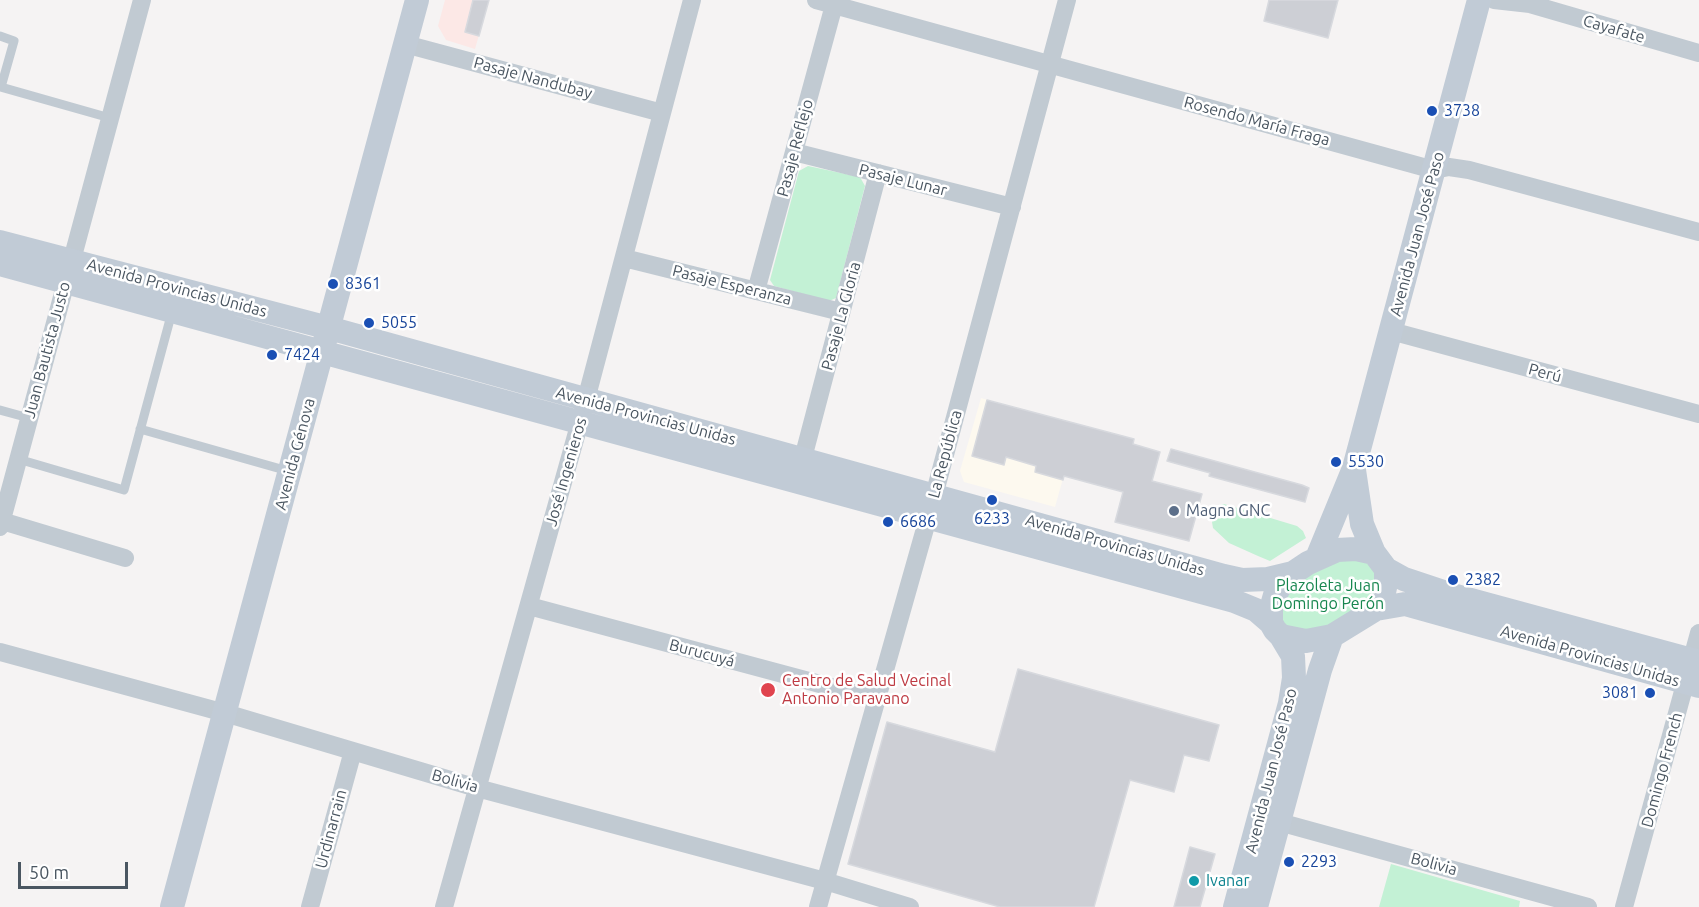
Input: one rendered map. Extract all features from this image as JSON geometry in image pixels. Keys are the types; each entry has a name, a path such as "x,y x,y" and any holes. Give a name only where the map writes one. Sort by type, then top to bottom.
{"main road":[{"name":"Avenida Génova","path":"172,907 417,0"},
{"name":"Avenida Juan José Paso","path":"1317,558 1354,468 1479,0"},
{"name":"Avenida Provincias Unidas","path":"0,242 172,310 579,423 1242,580 1268,579 1293,573"},
{"name":"Avenida Provincias Unidas","path":"0,264 69,271 329,328 803,458 931,507 1234,601 1256,610 1276,630"},
{"name":"Avenida Juan José Paso","path":"1354,468 1362,524 1380,561"},
{"path":"1356,549 1380,561 1386,583 1383,597 1376,609 1332,636 1306,641 1276,630 1271,609 1275,595 1282,583 1293,573 1317,558 1337,550 1356,549"},
{"name":"Avenida Provincias Unidas","path":"1380,561 1404,579 1694,672"},
{"name":"Avenida Provincias Unidas","path":"1376,609 1405,604 1694,672"},
{"name":"Avenida Juan José Paso","path":"1235,907 1290,704 1294,678 1293,656 1276,630"},
{"name":"Avenida Juan José Paso","path":"1256,907 1320,670 1332,636"}],"street":[{"name":"Juan Bautista Justo","path":"1,524 142,0"},
{"name":"José Ingenieros","path":"444,907 586,400 692,0"},
{"name":"Rosendo María Fraga","path":"816,0 834,5 878,8 1050,64 1434,170 1449,167 1469,170 1699,232"},
{"name":"La República","path":"818,907 931,507 1067,0"},
{"name":"Cayafate","path":"1494,0 1530,4 1699,53"},
{"name":"Pasaje Reflejo","path":"756,291 834,5"},
{"name":"Pasaje Nandubay","path":"405,44 662,113"},
{"name":"Pasaje Lunar","path":"794,152 1012,207"},
{"name":"Pasaje La Gloria","path":"803,458 878,173"},
{"name":"Pasaje Esperanza","path":"624,258 841,312"},
{"name":"Perú","path":"1391,331 1699,414"},
{"path":"1,524 125,558"},
{"name":"Burucuyá","path":"529,606 876,699"},
{"name":"Domingo French","path":"1624,907 1694,672 1699,633"},
{"name":"Bolivia","path":"0,652 225,713 477,788 825,881 910,907"},
{"name":"Urdinarrain","path":"310,907 352,751"},
{"name":"Bolivia","path":"1280,822 1588,907"}],"lane":[{"path":"0,36 14,41 1,87 110,118"},
{"path":"18,459 124,490 172,310"},
{"path":"0,410 29,418"},
{"path":"140,429 291,471"}],"shaded area":[{"path":"445,0 489,0 475,49 446,40 438,26"},
{"path":"981,398 1078,425 1055,507 964,482 960,471"}],"green space":[{"path":"808,166 860,177 865,186 836,298 829,301 774,286 770,280 799,171"},
{"path":"1224,504 1297,526 1306,538 1270,561 1229,543 1213,528 1211,516 1216,506"},
{"name":"Plazoleta Juan Domingo Perón","path":"1339,561 1369,561 1377,572 1377,582 1369,603 1329,627 1307,631 1285,626 1281,620 1281,610 1289,590 1311,574"},
{"path":"1391,864 1520,901 1519,907 1379,907"}],"building":[{"path":"473,0 489,0 479,36 465,32"},
{"path":"1269,0 1338,0 1328,38 1264,21"},
{"path":"987,400 1134,439 1133,444 1160,452 1152,481 1202,494 1189,541 1115,522 1123,492 1064,476 1063,480 1035,472 1036,466 1006,457 1004,465 972,456"},
{"path":"1171,449 1302,485 1309,488 1305,502 1209,476 1210,473 1167,461"},
{"path":"1018,669 1219,725 1209,761 1184,755 1174,792 1130,780 1094,907 1000,907 848,864 887,722 995,752"},
{"name":"Ivanar","path":"1190,847 1215,854 1200,907 1174,907"}],"place":[{"name":"3738","path":"1432,111"},
{"name":"8361","path":"333,284"},
{"name":"5055","path":"369,323"},
{"name":"7424","path":"272,355"},
{"name":"5530","path":"1336,462"},
{"name":"6233","path":"992,500"},
{"name":"Magna GNC","path":"1174,511"},
{"name":"6686","path":"888,522"},
{"name":"2382","path":"1453,580"},
{"name":"Centro de Salud Vecinal Antonio Paravano","path":"768,690"},
{"name":"3081","path":"1650,693"},
{"name":"2293","path":"1289,862"},
{"name":"Ivanar","path":"1194,881"}]}
